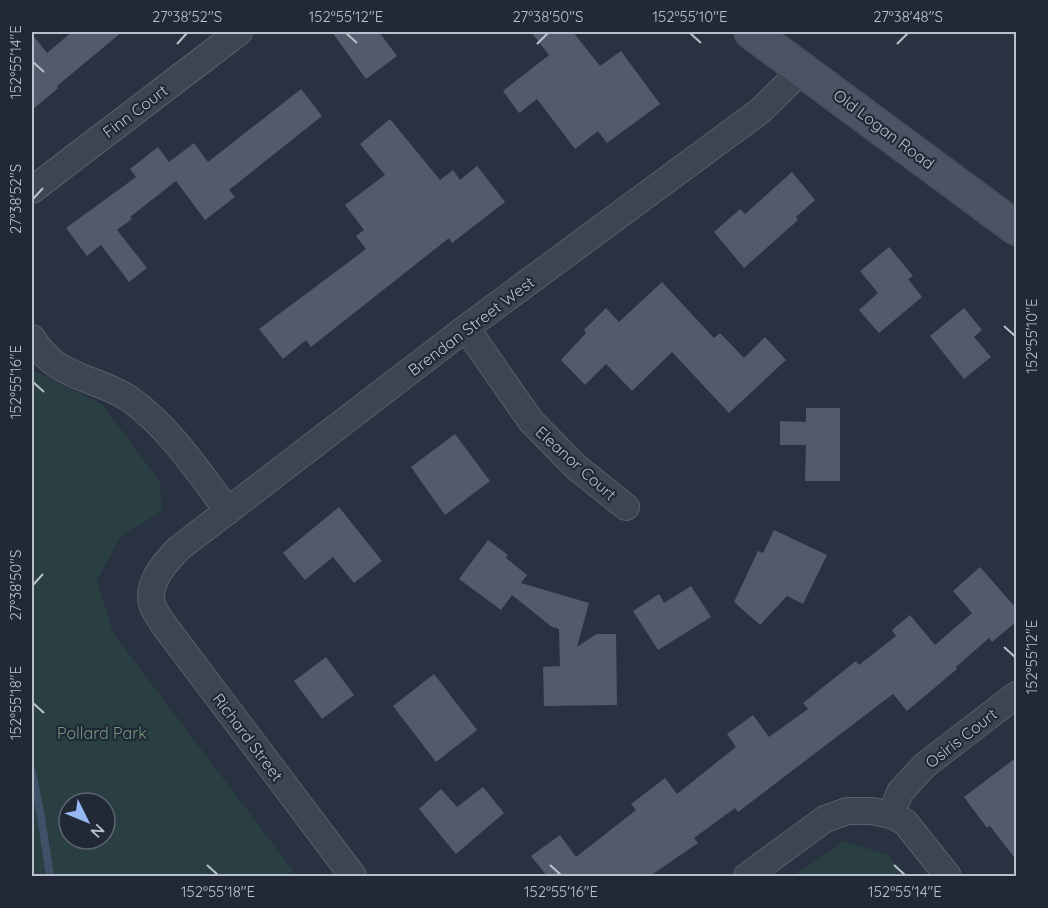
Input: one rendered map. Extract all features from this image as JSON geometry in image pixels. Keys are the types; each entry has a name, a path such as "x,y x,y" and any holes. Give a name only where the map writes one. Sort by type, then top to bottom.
{"main road":[{"name":"Old Logan Road","path":"751,32 1017,228"}],"street":[{"name":"Finn Court","path":"32,190 239,32"},
{"name":"Brendan Street West","path":"152,593 156,577 164,563 178,549 466,328 760,111 803,69"},
{"name":"Eleanor Court","path":"466,328 531,421 576,467 626,507"},
{"path":"32,338 57,365 130,399 156,421 228,511"},
{"name":"Richard Street","path":"152,593 152,606 164,625 353,876"},
{"name":"Osiris Court","path":"891,815 900,792 925,765 1017,695"},
{"path":"747,876 825,819 846,811 872,811 891,815 905,822 948,876"}],"green space":[{"name":"Pollard Park","path":"32,370 102,404 160,482 162,511 120,537 97,581 113,633 297,876 32,876"},
{"path":"844,841 888,855 905,876 793,876"}],"building":[{"path":"72,32 122,32 32,110 32,34 47,53"},
{"path":"332,32 379,32 397,56 366,79"},
{"path":"531,32 573,32 600,66 621,51 660,104 607,143 598,131 575,149 537,99 519,113 503,91 549,55"},
{"path":"301,89 322,116 229,190 235,197 205,220 176,181 117,230 147,268 129,282 101,245 87,256 66,228 136,177 130,169 158,147 169,162 194,143 208,162"},
{"path":"390,119 440,180 453,170 460,180 477,166 505,202 452,243 449,238 311,347 306,340 283,359 259,329 366,249 356,236 364,230 345,205 385,175 360,144"},
{"path":"792,172 815,200 796,217 798,220 744,268 714,232 740,209 745,214"},
{"path":"889,247 913,276 908,279 922,297 879,333 859,310 878,293 860,271"},
{"path":"662,282 714,338 720,333 744,358 765,337 786,360 729,413 672,352 632,391 606,364 585,385 561,360 586,333 584,330 606,308 619,322"},
{"path":"964,308 982,330 974,337 991,357 964,379 930,336"},
{"path":"806,408 840,408 840,481 805,481 806,445 780,445 780,421 806,422"},
{"path":"455,434 490,481 445,515 411,467"},
{"path":"339,507 382,561 354,583 333,557 305,580 283,553"},
{"path":"774,530 827,555 803,604 787,596 760,625 734,602 758,551 763,553"},
{"path":"488,540 508,555 506,558 527,575 521,583 589,603 577,647 596,634 616,634 617,705 544,706 543,667 560,666 559,629 552,627 512,595 501,610 459,579"},
{"path":"980,567 1017,609 1017,621 992,642 989,638 956,667 957,669 907,711 893,694 738,812 735,808 694,838 698,843 650,876 547,876 531,856 560,835 576,857 636,810 631,804 665,778 677,794 736,747 727,734 753,715 769,737 808,709 803,703 856,661 859,665 896,636 892,630 910,615 935,645 972,613 953,591"},
{"path":"691,586 711,617 658,650 633,611 659,594 664,603"},
{"path":"326,657 354,695 322,719 294,681"},
{"path":"434,674 477,730 436,762 393,706"},
{"path":"1017,757 1017,861 990,826 987,828 964,797"},
{"path":"483,787 504,813 456,854 419,809 441,789 457,807"}],"waterway":[{"path":"32,772 50,876"}]}
